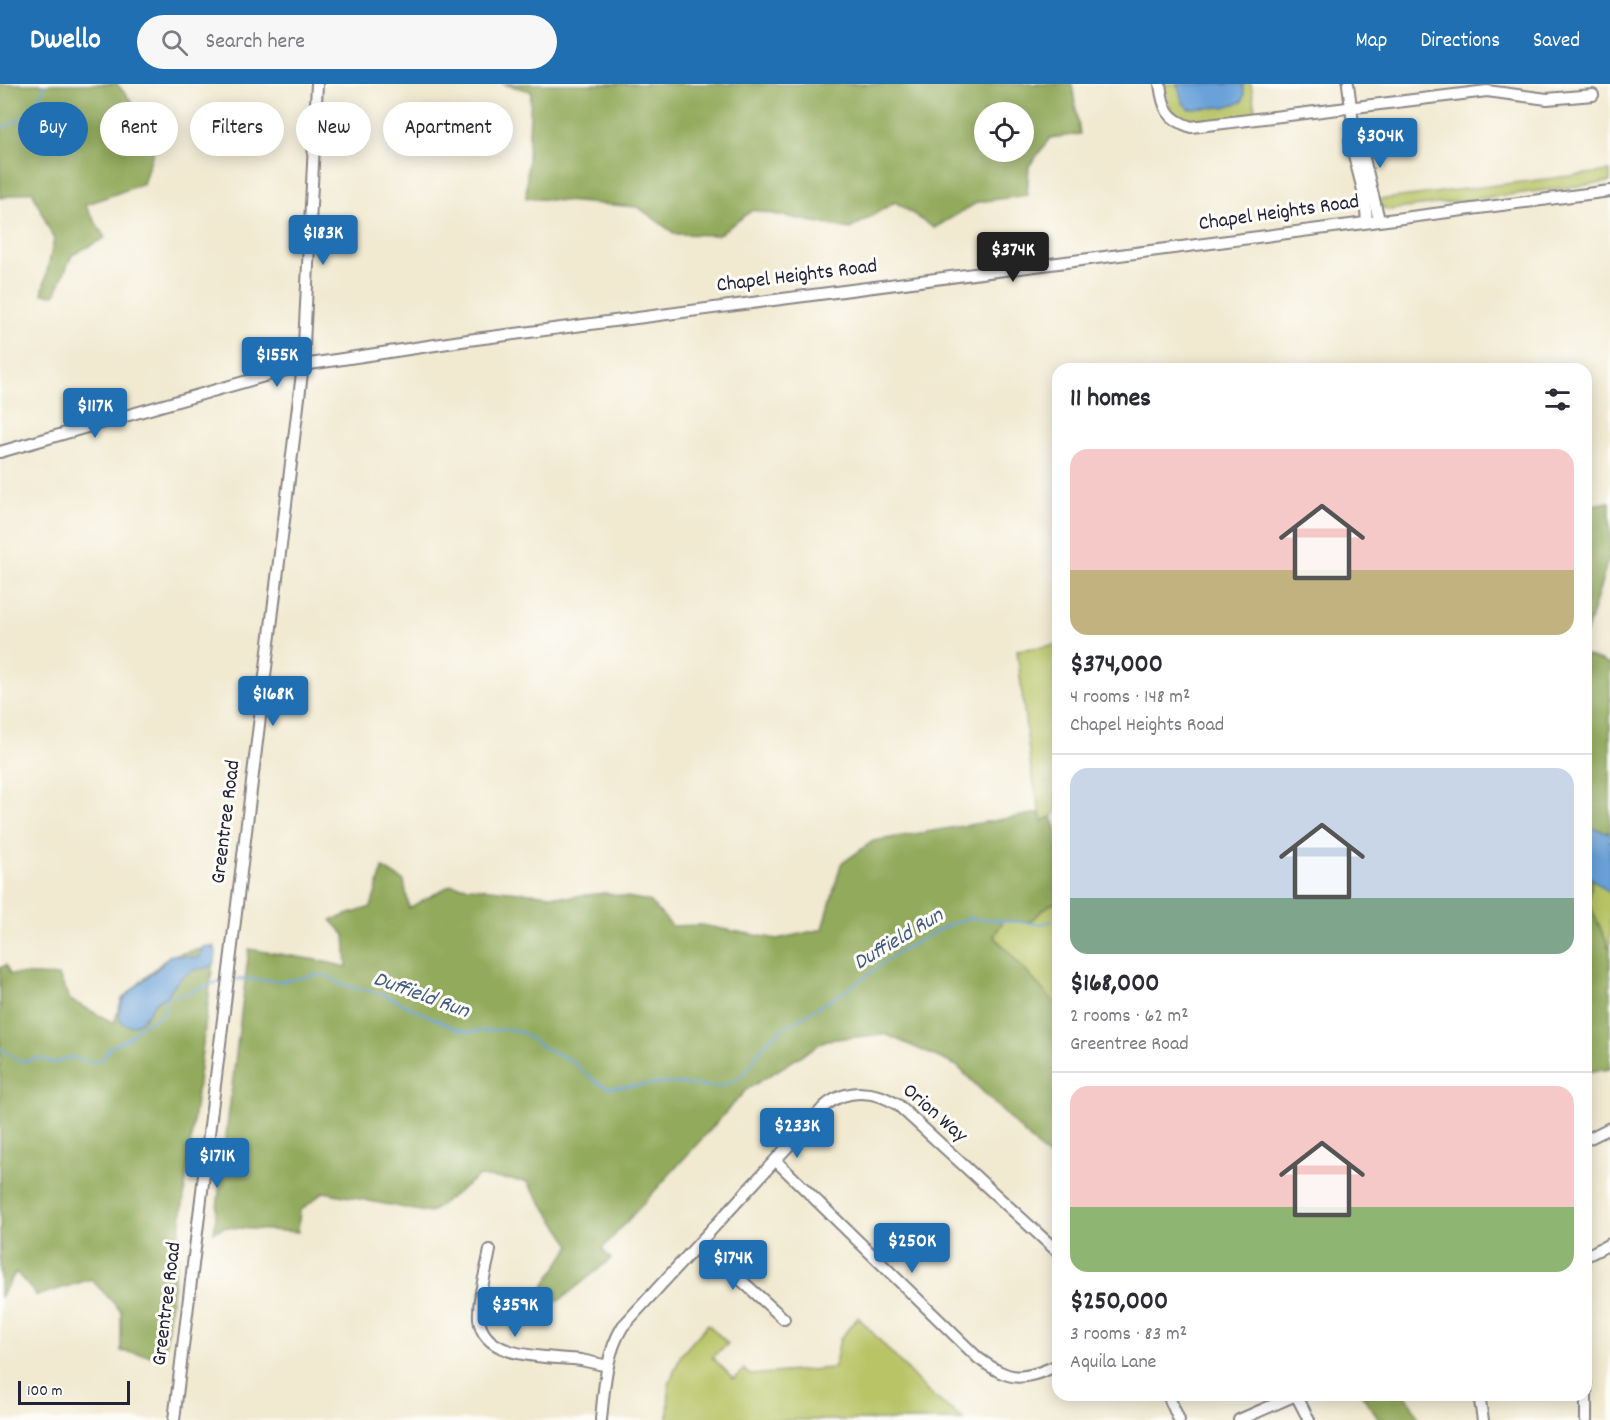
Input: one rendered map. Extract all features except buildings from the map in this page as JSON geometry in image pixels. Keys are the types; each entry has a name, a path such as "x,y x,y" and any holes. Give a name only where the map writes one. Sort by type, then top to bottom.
{"street":[{"name":"Greentree Road","path":"174,1420 303,365 317,84"},
{"path":"1160,84 1168,114 1179,123 1191,127 1486,91 1547,99 1593,95"},
{"path":"1348,84 1354,131 1359,138 1379,220"},
{"path":"1354,131 1350,140 1365,198 1367,222"},
{"name":"Chapel Heights Road","path":"0,452 303,365 468,339 1610,191"},
{"name":"Orion Way","path":"601,1420 612,1347 623,1326 825,1106 834,1099 854,1094 879,1095 898,1106 1052,1247"},
{"path":"1592,1137 1610,1128"},
{"path":"776,1161 978,1358 1008,1376 1032,1375 1052,1367"},
{"path":"700,1243 784,1319"},
{"path":"1592,1253 1610,1244"},
{"path":"490,1250 479,1304 479,1322 493,1344 515,1353 608,1366"},
{"path":"1171,1401 1179,1420"},
{"path":"1239,1420 1282,1401"},
{"path":"1299,1401 1309,1420"},
{"path":"1480,1401 1483,1420"},
{"path":"1586,1401 1586,1420"}],"green space":[{"path":"0,84 117,84 132,102 100,102 100,156 152,156 143,184 85,205 105,238 72,255 55,295 42,294 54,240 32,191 0,198"},
{"path":"502,84 1072,84 1080,134 1050,138 1034,159 1034,102 974,102 974,162 1032,162 1029,166 1027,195 978,202 934,228 895,202 850,229 753,210 718,235 675,234 638,207 526,198 531,91"},
{"path":"1164,84 1251,84 1256,115 1205,121 1180,118 1170,106"},
{"path":"1610,171 1610,182 1389,210 1381,207 1376,200"},
{"path":"1610,502 1610,554 1592,614 1592,505"},
{"path":"1052,646 1052,817 1042,821 1031,770 1017,650"},
{"path":"1592,658 1610,665 1610,833 1592,828"},
{"path":"1039,813 1042,821 1052,817 1052,904 1029,922 1003,921 994,936 1052,1000 1052,1161 957,1066 885,1034 826,1040 746,1090 602,1249 611,1259 559,1301 535,1299 571,1245 527,1182 479,1176 430,1213 324,1192 300,1211 298,1232 224,1227 214,1232 249,949 347,967 345,935 331,920 371,907 383,868 404,881 409,908 451,885 570,897 605,893 649,901 672,926 701,925 777,939 823,929 841,864 873,841"},
{"path":"1592,878 1610,892 1610,950 1592,910"},
{"path":"1052,904 1052,1000 994,936 1003,921 1029,922"},
{"path":"1592,910 1610,950 1610,1069 1592,1071"},
{"path":"215,946 164,1358 121,1351 121,1311 91,1279 37,1296 16,1272 0,1297 0,968 6,965 10,974 59,976 70,1000 114,1023 122,999 169,956"},
{"path":"858,1317 928,1392 964,1420 668,1420 669,1384 681,1355 708,1324 728,1344 712,1357 734,1379 744,1369 750,1375 832,1368 835,1364 840,1339"},
{"path":"1366,1401 1409,1401 1420,1420 1379,1420"}],"water":[{"path":"1177,84 1243,84 1244,95 1242,102 1224,107 1189,109 1183,103"},
{"path":"1592,828 1610,833 1610,893 1592,879"},
{"path":"207,946 216,951 215,962 212,966 183,976 166,997 156,1002 142,1020 130,1026 121,1022 119,1012 127,995 169,956 197,958 203,947"}],"waterway":[{"path":"0,128 17,121 29,112 38,101 45,84"},
{"name":"Duffield Run","path":"232,979 285,981 316,975 328,976 342,985 382,994 456,1029 470,1032 510,1029 522,1033 543,1047 570,1060 596,1082 609,1088 667,1083 717,1087 734,1081 745,1073 763,1046 780,1030 847,990 897,953 948,925 969,918 1041,924 1052,921"},
{"name":"Duffield Run","path":"0,1048 21,1062 39,1058 54,1063 71,1057 90,1062 98,1061 104,1058 109,1048 130,1037 139,1027 163,1015 167,997 184,994 223,980"}]}
